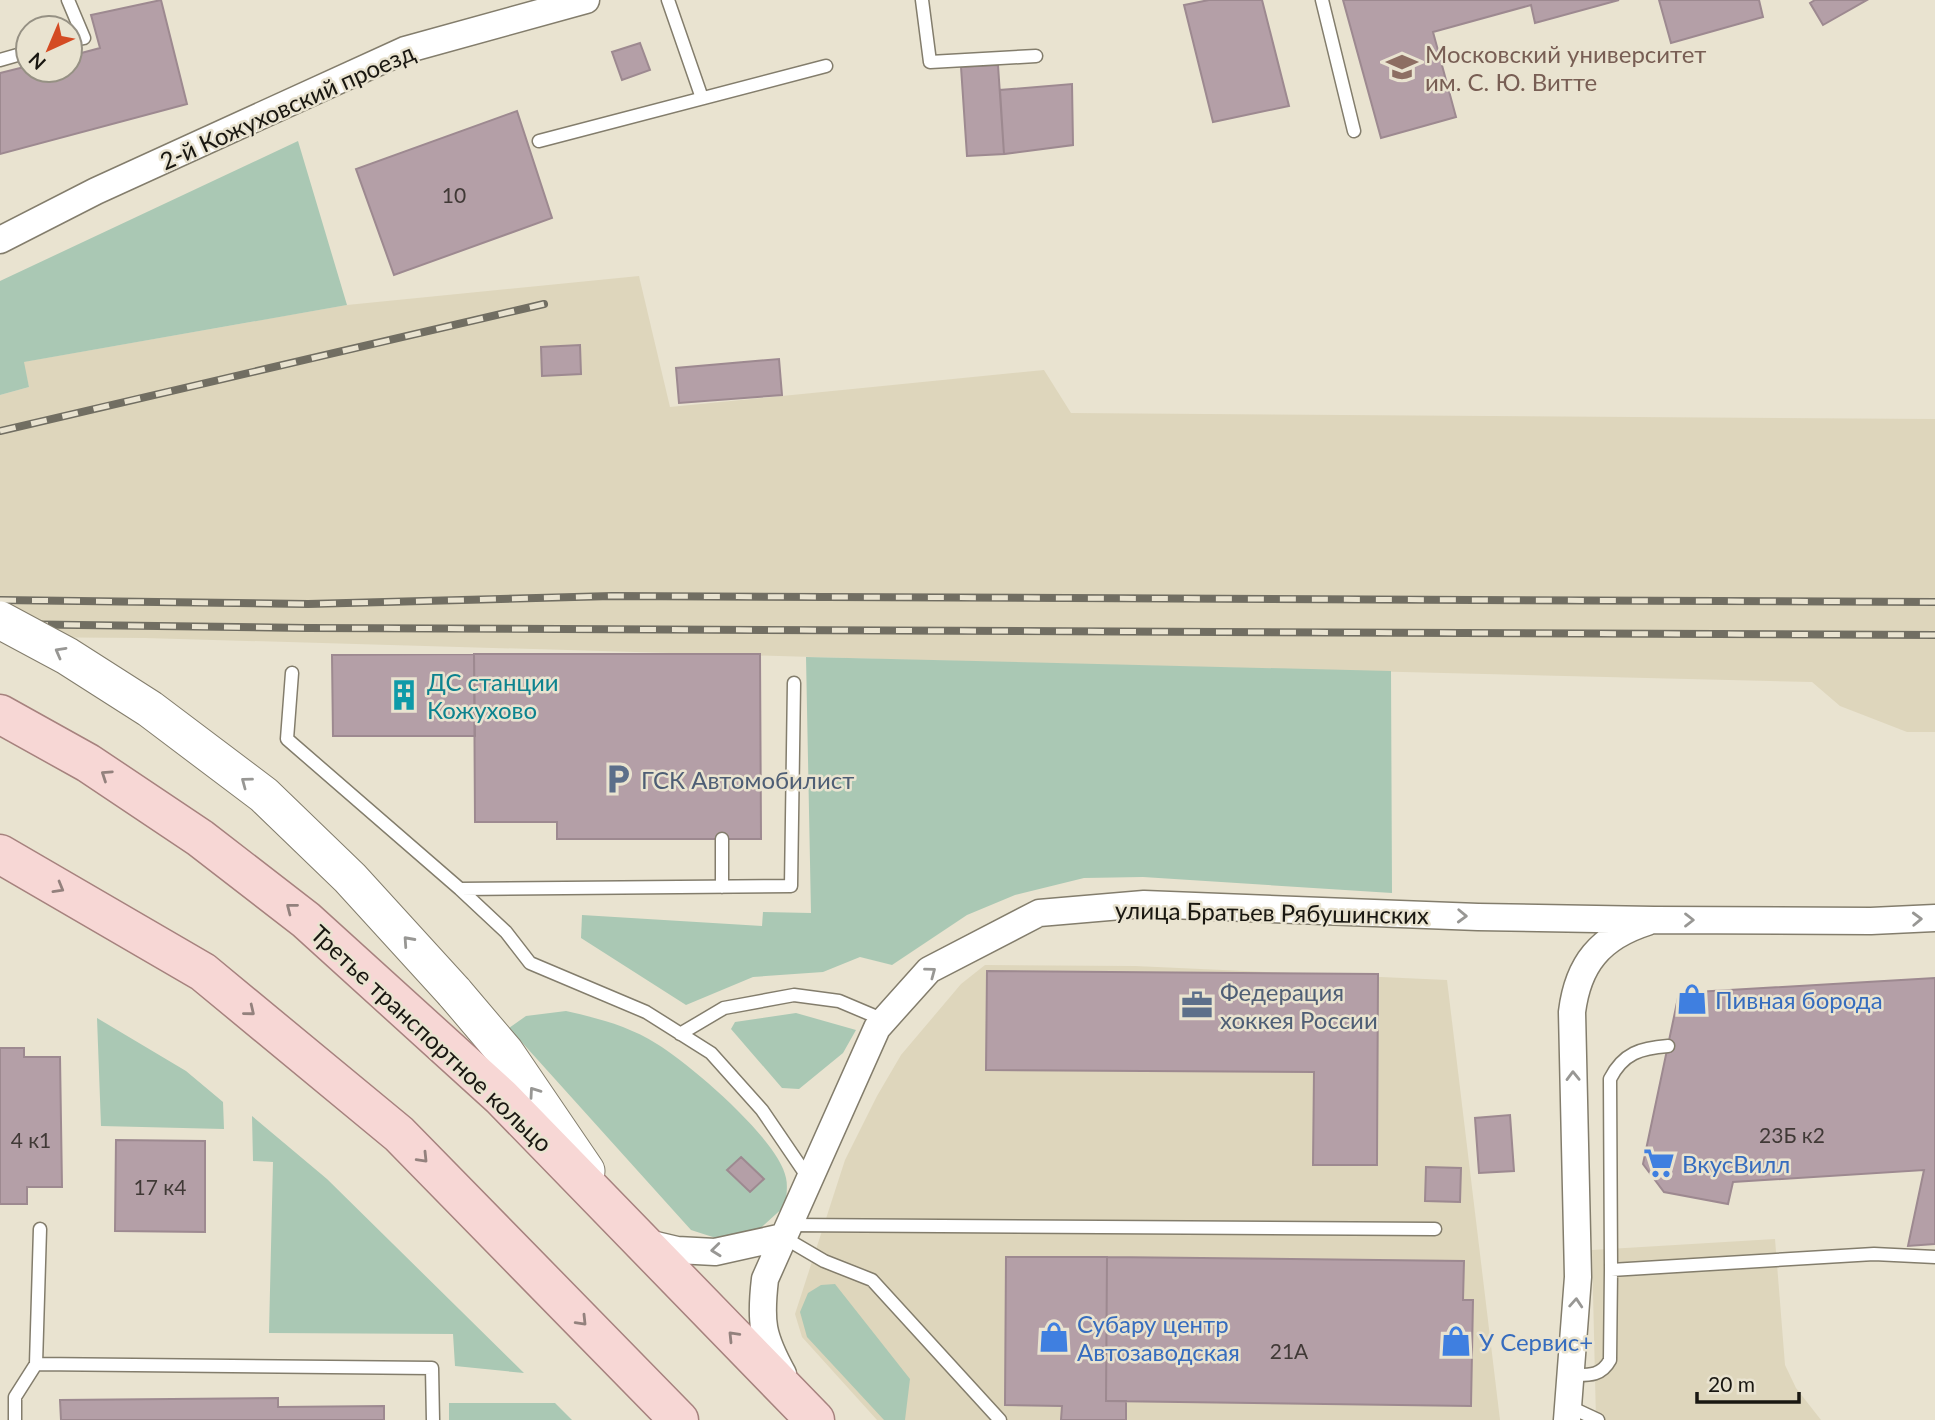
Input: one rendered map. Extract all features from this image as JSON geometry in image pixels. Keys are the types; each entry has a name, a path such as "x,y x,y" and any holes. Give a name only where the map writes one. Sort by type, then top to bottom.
{"main road":[{"path":"0,620 67,656 150,709 264,795 351,878 505,1052 554,1121 612,1211"},
{"name":"Третье транспортное кольцо","path":"0,714 88,763 200,838 306,920 501,1097 807,1412"},
{"path":"0,854 203,972 399,1134 679,1420"}],"street":[{"name":"2-й Кожуховский проезд","path":"0,240 96,191 405,50 586,0"},
{"name":"улица Братьев Рябушинских","path":"807,1412 768,1347 761,1313 765,1279 877,1028 929,970 1039,913 1144,904 1478,917 1654,920 1935,918"},
{"path":"1568,1413 1578,1277 1572,1012 1575,987 1590,959 1607,942 1630,928 1654,920"},
{"path":"642,1241 677,1250 715,1252 785,1231"}],"lane":[{"path":"668,0 702,98"},
{"path":"922,0 930,62 1036,56"},
{"path":"1322,0 1354,131"},
{"path":"539,141 826,66"},
{"path":"292,673 288,739 460,889 506,932 530,963 646,1012 711,1053 762,1110 809,1179"},
{"path":"460,889 791,886 794,682"},
{"path":"722,839 722,887"},
{"path":"680,1034 724,1008 794,996 839,1001 884,1020"},
{"path":"1570,1375 1594,1375 1602,1372 1610,1360 1610,1079 1623,1060 1632,1053 1645,1048 1668,1046"},
{"path":"15,1420 15,1397 36,1363 40,1229"},
{"path":"785,1231 1435,1229"},
{"path":"785,1231 824,1261 872,1280 1000,1420"},
{"path":"1611,1270 1874,1254 1935,1257"},
{"path":"36,1363 432,1368 433,1420"},
{"path":"1568,1413 1598,1420"}],"shaded area":[{"path":"639,276 670,407 1044,370 1071,413 1935,419 1935,732 1907,732 1840,706 1812,682 145,638 0,637 0,395 29,387 23,362 347,305"},
{"path":"985,965 1135,966 1447,980 1500,1420 877,1420 802,1337 795,1314 845,1160 877,1096 901,1055 961,984"},
{"path":"1775,1239 1785,1365 1796,1388 1821,1420 1596,1420 1592,1250"}],"green space":[{"path":"298,141 347,305 24,362 29,387 0,395 0,281"},
{"path":"806,657 1391,671 1392,893 1143,877 1084,878 1015,895 967,915 892,965 860,957 823,972 753,977 686,1005 581,938 582,915 762,926 763,912 811,913"},
{"path":"566,1011 613,1023 635,1032 672,1054 710,1085 751,1124 780,1162 787,1181 786,1205 755,1233 719,1239 691,1230 509,1028 526,1016"},
{"path":"796,1013 856,1030 843,1053 799,1089 782,1088 731,1029 735,1022"},
{"path":"97,1018 186,1071 223,1102 224,1129 101,1126"},
{"path":"252,1116 327,1179 524,1373 455,1366 453,1334 269,1333 273,1162 253,1161"},
{"path":"835,1284 910,1379 905,1420 884,1420 807,1337 800,1312 808,1293 821,1285"},
{"path":"449,1403 555,1403 572,1420 449,1420"}],"building":[{"path":"161,0 187,104 0,154 0,73 14,70 14,84 84,84 84,52 100,48 91,15"},
{"path":"1209,0 1262,0 1289,106 1213,122 1184,5"},
{"name":"Московский университет им. С. Ю. Витте","path":"1343,0 1619,0 1535,23 1531,5 1433,32 1456,117 1381,138"},
{"name":"Московский университет им. С. Ю. Витте","path":"1659,0 1759,0 1763,17 1671,43"},
{"path":"1815,0 1867,0 1823,25 1810,3"},
{"path":"640,43 650,70 622,80 612,52"},
{"path":"998,65 1004,154 967,156 961,67"},
{"path":"1072,84 1073,145 1004,154 1000,90"},
{"path":"517,111 552,218 394,275 356,169"},
{"path":"517,111 552,218 394,275 356,169"},
{"path":"580,345 581,374 542,376 541,347"},
{"path":"779,359 782,395 679,403 676,368"},
{"name":"ГСК Автомобилист","path":"474,654 760,654 761,839 557,839 557,822 475,822"},
{"name":"ДС станции Кожухово","path":"474,654 475,736 333,736 332,655"},
{"path":"987,971 1378,974 1377,1165 1313,1165 1314,1072 986,1070"},
{"path":"1935,978 1935,1244 1908,1246 1924,1170 1733,1182 1728,1204 1664,1192 1643,1164 1679,993"},
{"path":"0,1048 24,1048 24,1057 60,1057 62,1187 27,1187 27,1204 0,1204"},
{"path":"1510,1115 1514,1171 1479,1173 1475,1118"},
{"path":"116,1140 205,1141 205,1232 115,1231"},
{"path":"741,1157 764,1179 750,1192 727,1170"},
{"path":"1426,1167 1461,1168 1460,1202 1425,1201"},
{"path":"1006,1257 1107,1257 1106,1401 1126,1401 1126,1420 1061,1420 1062,1406 1005,1405"},
{"path":"1107,1257 1464,1261 1463,1300 1473,1300 1471,1406 1106,1401"},
{"path":"278,1398 278,1407 384,1406 384,1420 61,1420 60,1400"}],"railway":[{"path":"0,431 544,304"},
{"path":"0,600 308,604 612,596 1935,602"},
{"path":"0,624 307,628 1935,635"}],"place":[{"name":"Московский университет им. С. Ю. Витте","path":"1402,67"},
{"name":"ДС станции Кожухово","path":"404,695"},
{"name":"ГСК Автомобилист","path":"618,779"},
{"name":"Пивная борода","path":"1692,999"},
{"name":"Федерация хоккея России","path":"1197,1005"},
{"name":"ВкусВилл","path":"1659,1163"},
{"name":"Субару центр Автозаводская","path":"1054,1337"},
{"name":"У Сервис+","path":"1456,1341"}]}
